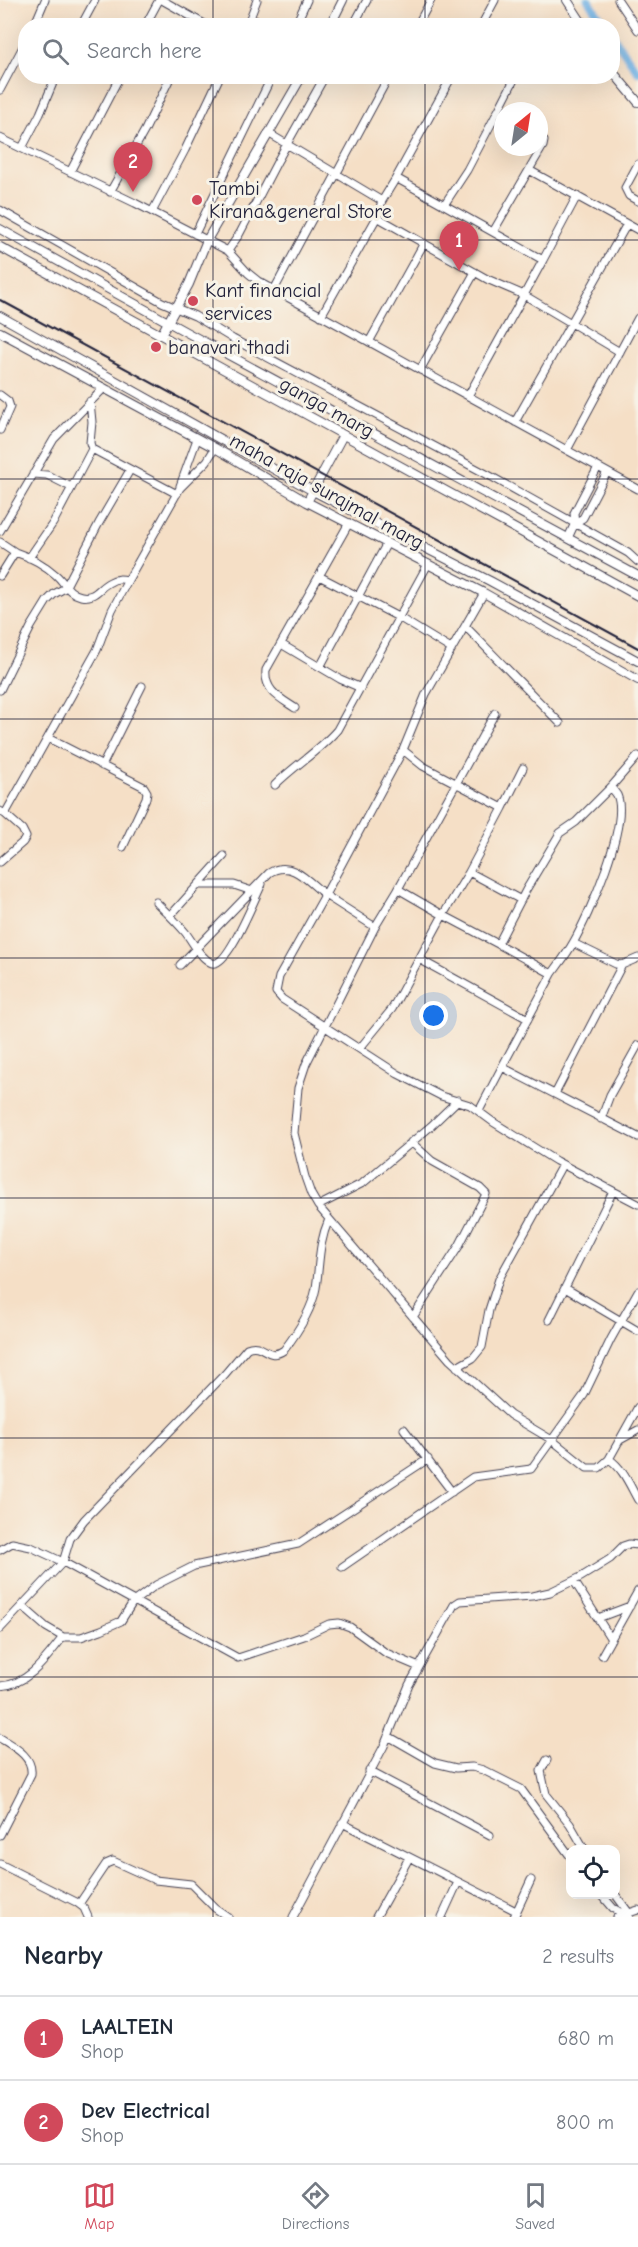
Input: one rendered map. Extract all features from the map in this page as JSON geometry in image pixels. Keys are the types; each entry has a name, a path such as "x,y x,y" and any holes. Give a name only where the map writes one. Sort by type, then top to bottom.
{"street":[{"path":"37,18 45,0"},
{"path":"85,18 95,0"},
{"path":"150,18 160,0 190,18"},
{"path":"250,18 257,0"},
{"path":"299,18 308,0"},
{"path":"334,18 343,0"},
{"path":"357,18 367,0"},
{"path":"421,18 431,0"},
{"path":"485,18 495,0"},
{"path":"567,0 579,18"},
{"path":"618,0 638,30"},
{"path":"0,90 18,56"},
{"path":"620,80 638,102"},
{"path":"22,148 53,84"},
{"path":"70,172 116,84"},
{"path":"110,192 145,130 167,84"},
{"path":"152,212 216,84"},
{"path":"195,234 268,84"},
{"path":"161,335 177,308 207,240 297,84"},
{"path":"228,252 320,84"},
{"path":"274,290 385,84"},
{"path":"321,316 448,84"},
{"path":"505,102 513,84"},
{"path":"444,205 494,124"},
{"path":"268,133 382,201"},
{"path":"0,138 207,240 228,252 248,273 274,290 636,488 638,480"},
{"path":"493,232 537,156"},
{"path":"638,164 626,188 629,196 638,201"},
{"path":"529,170 638,230"},
{"path":"396,178 543,260"},
{"path":"468,396 577,196"},
{"path":"0,210 107,272 195,316 233,339 575,523 628,553 638,562"},
{"path":"376,217 475,272 524,295 620,352"},
{"path":"515,422 627,225"},
{"name":"ganga marg","path":"0,229 638,576"},
{"path":"369,342 424,243"},
{"name":"ganga marg","path":"0,247 638,596"},
{"path":"420,370 475,272"},
{"name":"maha raja surajmal marg","path":"0,316 313,491 490,581 638,661"},
{"path":"567,450 638,318"},
{"path":"1,334 9,321"},
{"name":"maha raja surajmal marg","path":"1,334 197,438 307,502 484,593 638,680"},
{"path":"0,531 54,439 104,388"},
{"path":"0,395 8,401 10,407 0,430"},
{"path":"29,558 53,523 92,449 90,401"},
{"path":"307,502 343,435"},
{"path":"0,862 26,837 22,828 2,812 48,738 97,650 111,610 178,491 197,438"},
{"path":"178,491 207,461 215,448"},
{"path":"92,449 130,470 178,491"},
{"path":"568,538 575,523 574,513 598,467"},
{"path":"0,690 31,627 47,601 65,588 130,470"},
{"path":"575,523 583,519 607,472"},
{"path":"33,474 47,475 71,487"},
{"path":"295,708 268,688 265,680 266,670 349,523"},
{"path":"0,542 15,552 36,560 59,577 65,588 83,597 93,595 108,582 117,579 128,580"},
{"path":"320,667 387,543"},
{"path":"0,576 15,552"},
{"path":"275,785 337,730 428,564"},
{"path":"319,576 400,618 451,649"},
{"path":"490,581 426,694 403,750 279,977 276,992 282,999 398,1074 479,1111 562,1164 638,1204"},
{"path":"466,627 560,723"},
{"path":"281,644 362,688"},
{"path":"102,766 142,686"},
{"path":"495,713 375,927 306,1064 298,1088 294,1133 305,1177 318,1206 457,1367 510,1415 552,1440 580,1464 591,1469 599,1468 609,1459 638,1407"},
{"path":"48,738 139,784 147,792 123,847"},
{"path":"403,750 423,766 503,808"},
{"path":"498,944 560,833 576,822 611,788 638,756"},
{"path":"360,1048 392,1009 469,872 523,768"},
{"path":"479,1111 552,974 573,943 604,877 618,825 619,803 617,795 611,788"},
{"path":"170,916 224,856"},
{"path":"180,965 265,878 276,869 283,867 291,869 325,895 375,927"},
{"path":"469,872 521,900"},
{"path":"156,902 185,932 196,949 214,964 224,959 230,951 265,878"},
{"path":"198,885 234,885 252,891"},
{"path":"398,889 552,974"},
{"path":"573,943 616,964 622,965 638,958"},
{"path":"419,959 528,1019"},
{"path":"555,1094 622,965"},
{"path":"601,1119 610,1095 638,1045"},
{"path":"502,1067 638,1137"},
{"path":"318,1206 363,1183 458,1100"},
{"path":"411,1142 432,1161 480,1188 486,1194 459,1246 413,1317"},
{"path":"457,1367 473,1359 482,1347 489,1310 497,1285 562,1164"},
{"path":"549,1320 613,1191"},
{"path":"0,1629 63,1562 70,1539 84,1520 225,1374 247,1348 257,1346 273,1355 284,1350 311,1305 316,1287 320,1244 329,1219"},
{"path":"565,1288 638,1331"},
{"path":"342,1567 473,1478 531,1469 584,1395 638,1291"},
{"path":"404,1429 452,1492"},
{"path":"618,1441 638,1430"},
{"path":"22,1606 46,1627 63,1637 81,1637 117,1624 133,1602 156,1585 194,1566 298,1544 428,1459"},
{"path":"609,1459 619,1469 637,1496"},
{"path":"0,1550 12,1543 20,1544 63,1562 238,1658 304,1636 329,1624 339,1623 350,1627 386,1653 419,1667"},
{"path":"292,1917 388,1736 401,1701 456,1603 532,1596 550,1592 574,1581 610,1559 623,1546 638,1545"},
{"path":"574,1581 611,1639"},
{"path":"602,1655 638,1591"},
{"path":"598,1618 630,1606"},
{"path":"0,1686 12,1684 33,1672 63,1637"},
{"path":"388,1736 435,1763 456,1768 472,1767 495,1775 521,1789 566,1851"},
{"path":"0,1738 28,1759 32,1767 31,1774 0,1835"},
{"path":"547,1760 540,1772 546,1794 570,1824 582,1845"},
{"path":"369,1771 490,1835"},
{"path":"342,1823 515,1914 531,1880"},
{"path":"376,1917 409,1858"},
{"path":"78,1904 106,1864 113,1861 155,1880 190,1884 228,1917"},
{"path":"0,1864 78,1904 84,1908 88,1917"},
{"path":"442,1917 458,1882"},
{"path":"605,1899 625,1916"},
{"path":"617,1899 625,1916"},
{"path":"625,1916 638,1910"}],"waterway":[{"path":"588,0 600,18"},
{"path":"620,46 638,72"}],"railway":[{"path":"0,300 638,648"}],"place":[{"name":"Dev Electrical","path":"133,192"},
{"name":"Tambi Kirana&general Store","path":"197,200"},
{"name":"LAALTEIN","path":"459,271"},
{"name":"Kant financial services","path":"193,301"},
{"name":"banavari thadi","path":"156,347"}]}
